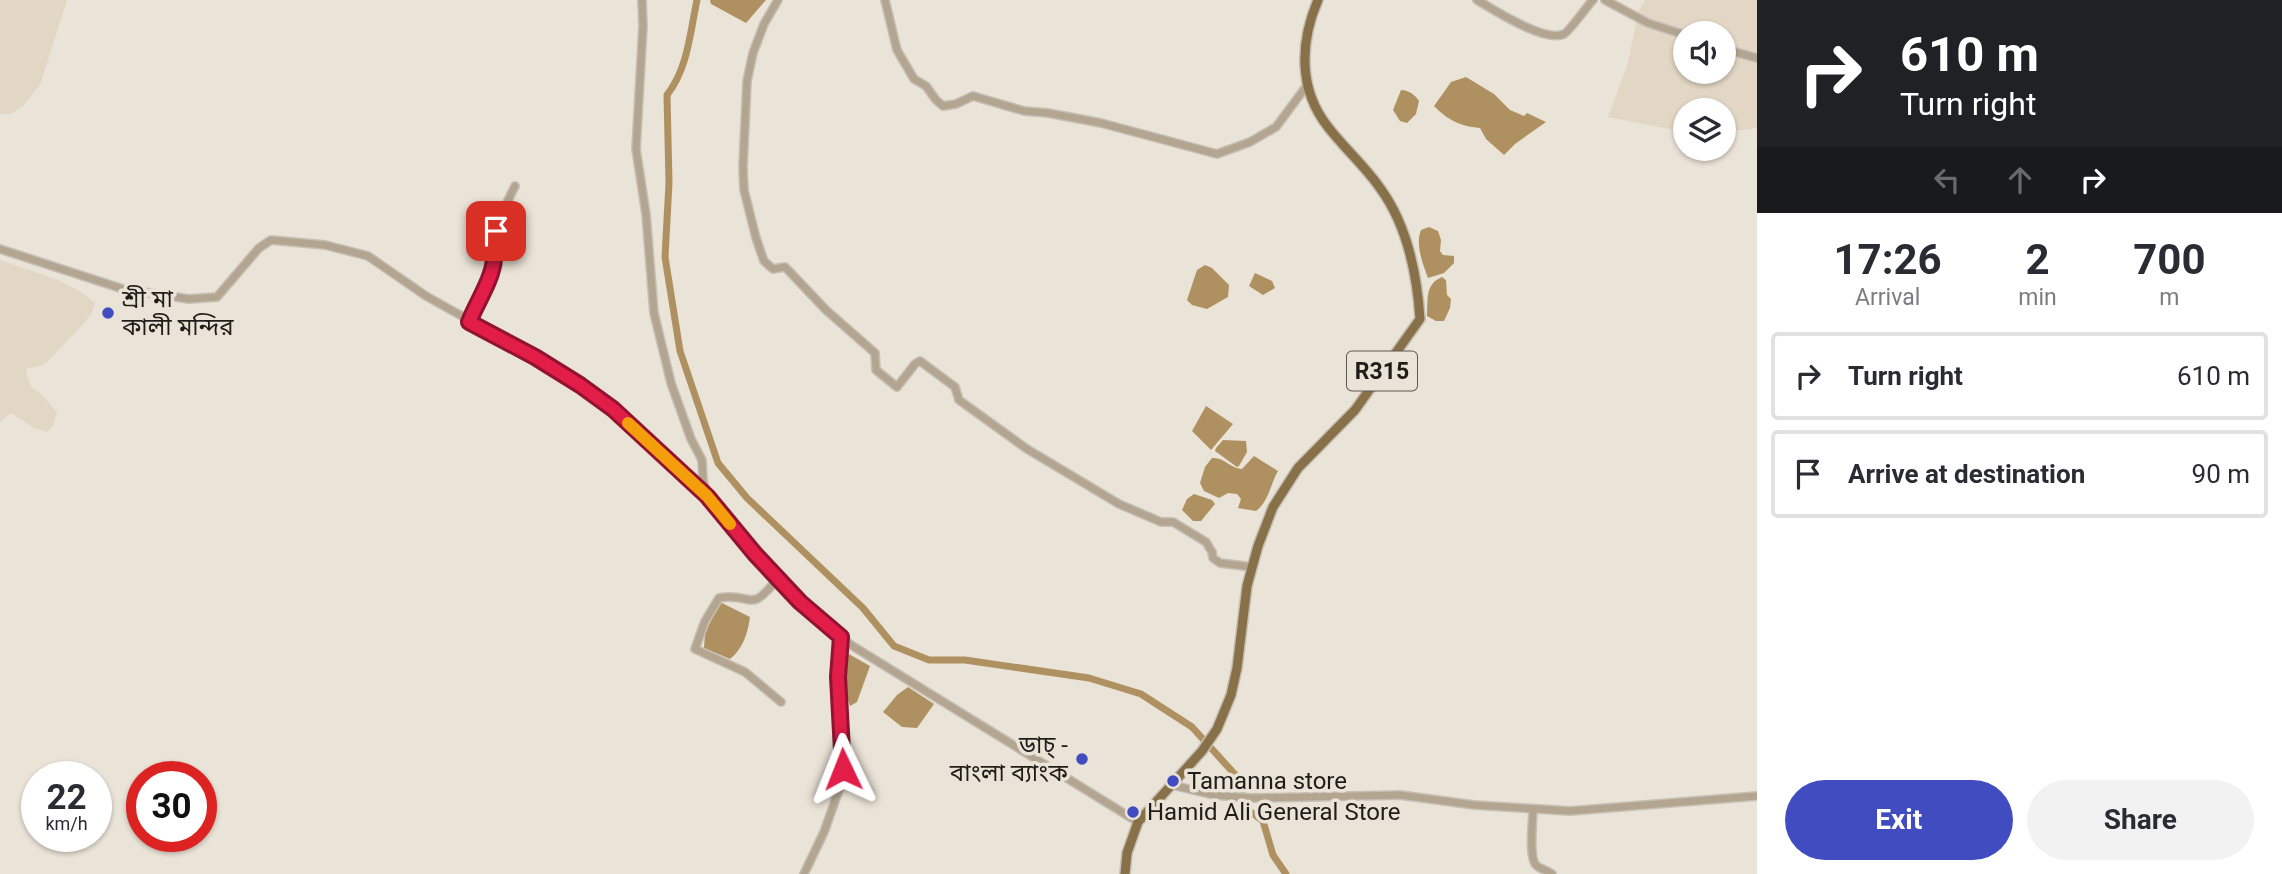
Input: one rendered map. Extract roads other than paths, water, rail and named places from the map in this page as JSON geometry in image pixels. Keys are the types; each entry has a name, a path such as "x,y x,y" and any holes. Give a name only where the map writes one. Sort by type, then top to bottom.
{"main road":[{"name":"R315","path":"1125,874 1128,853 1138,822 1202,751 1217,729 1231,695 1252,567 1273,507 1298,468 1355,410 1420,319 1413,261 1397,217 1381,188 1326,125 1308,84 1304,70 1305,44 1318,0"}],"street":[{"path":"642,0 636,149 646,214 654,313 671,383 691,439 702,460 707,496"},
{"path":"778,0 755,44 747,81 744,191 764,261 773,269 785,267 826,310 875,353 876,370 897,387 920,361 955,387 959,400 1027,449 1119,504 1161,522 1173,522 1206,542 1213,558 1220,563 1252,567"},
{"path":"885,0 897,50 915,79 926,86 943,106 956,104 973,96 1024,111 1101,123 1217,154 1250,142 1276,127 1308,84"},
{"path":"1477,0 1524,27 1556,36 1566,34 1593,0"},
{"path":"1605,0 1648,23 1673,31"},
{"path":"1736,52 1757,58"},
{"path":"469,322 489,278 494,260 492,245 500,217 515,186"},
{"path":"0,249 122,289 189,299 217,297 259,248 271,240 325,245 368,256 426,296 535,357 613,409 707,496 800,602 841,637 1138,822"},
{"path":"778,578 763,597 749,602 733,596 719,598 705,621 695,649 745,672 781,702"},
{"path":"804,874 824,832 841,785 843,769 838,677 841,637"},
{"path":"1172,785 1214,795 1252,798 1400,795 1570,811 1757,796"},
{"path":"1533,809 1534,861 1537,866 1552,874"}],"waterway":[{"path":"697,0 684,62 667,95 669,183 665,257 680,351 718,463 747,498 863,608 894,646 929,660 965,660 1089,678 1141,694 1192,727 1240,780 1244,807 1263,821 1273,855 1286,874"}],"place":[{"name":"শ্রী মা কালী মন্দির","path":"108,313"},
{"name":"ডাচ্ - বাংলা ব্যাংক","path":"1082,759"},
{"name":"Tamanna store","path":"1173,781"},
{"name":"Hamid Ali General Store","path":"1133,812"}]}
